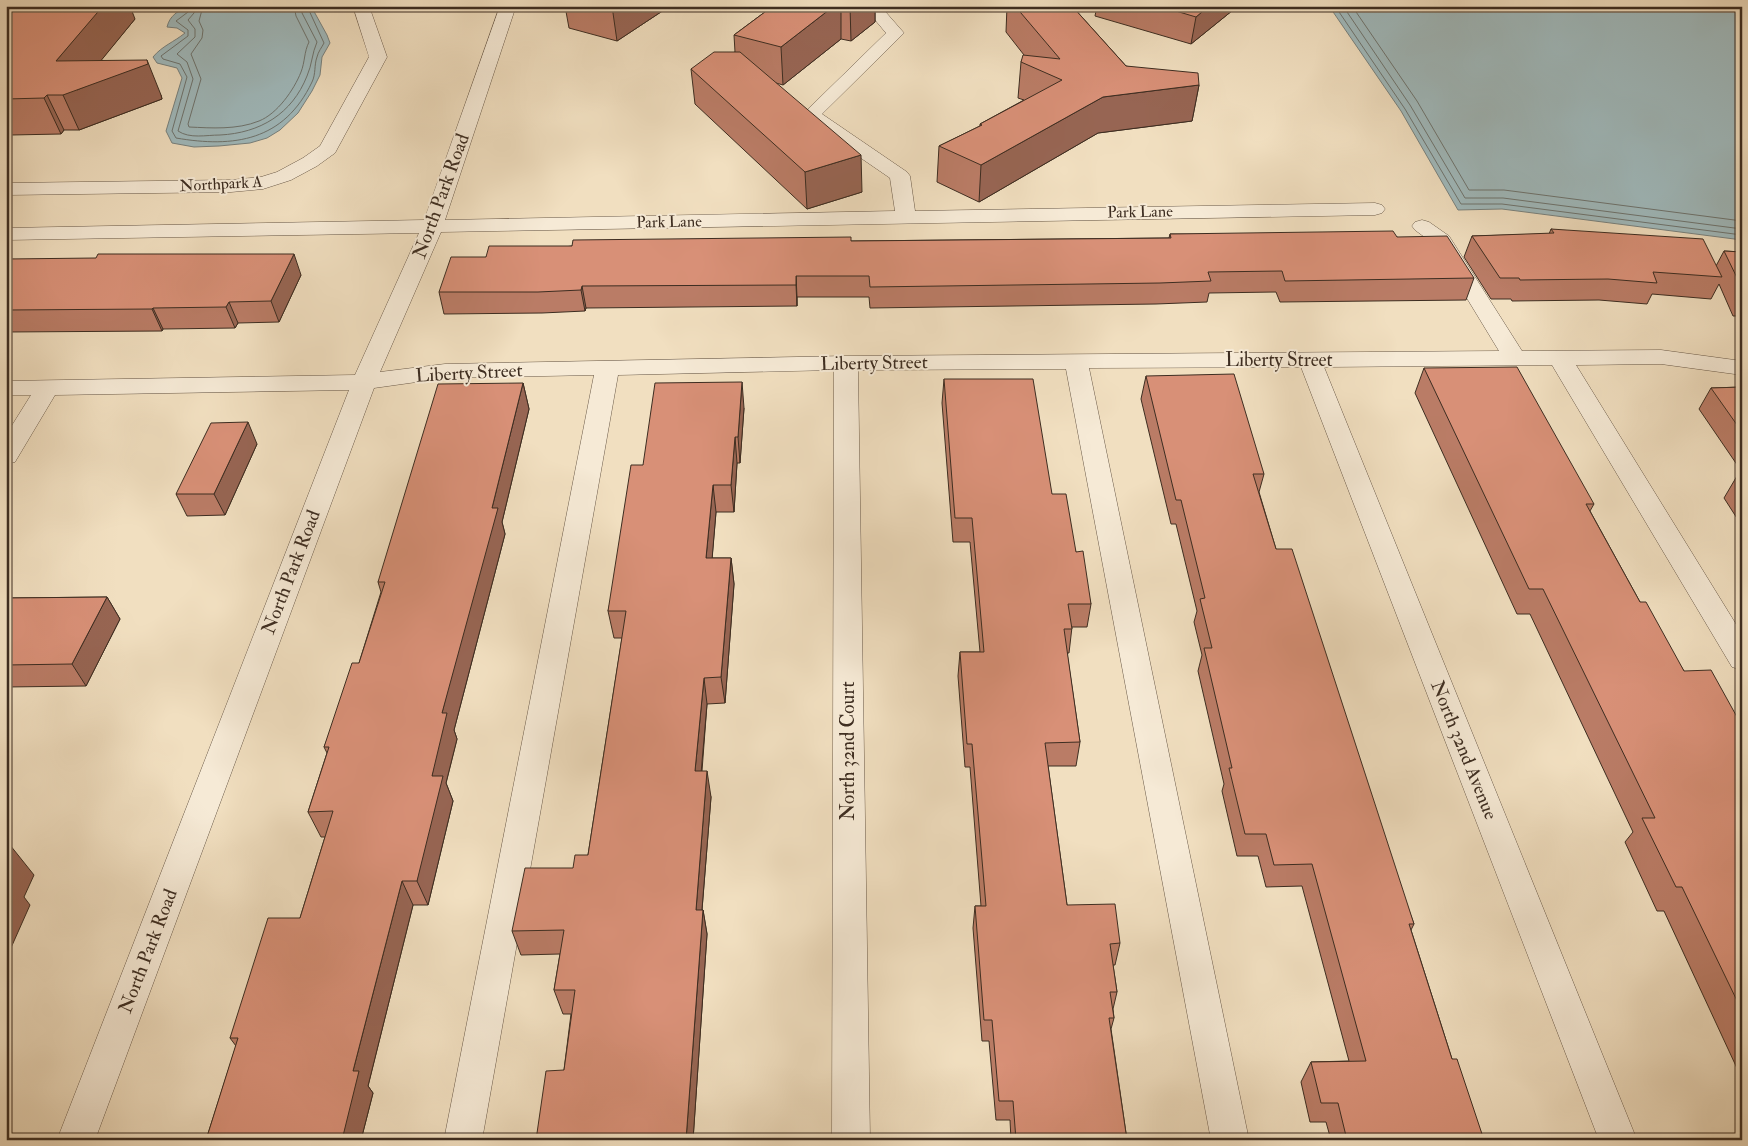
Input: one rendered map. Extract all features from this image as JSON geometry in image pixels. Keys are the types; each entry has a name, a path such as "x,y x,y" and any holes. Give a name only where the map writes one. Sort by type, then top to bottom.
{"street":[{"name":"Northpark A","path":"6,188 231,186 263,183 284,176 310,162 328,149 378,57 361,6"},
{"name":"North Park Road","path":"76,1140 364,382 432,228 508,6"},
{"path":"879,12 895,33 811,115 900,176 906,216"},
{"name":"Park Lane","path":"6,234 432,228 906,216 1375,209"},
{"path":"1422,226 1442,240 1515,358"},
{"name":"Liberty Street","path":"6,388 364,382 445,371 846,362 1660,357 1742,368"},
{"path":"1560,358 1742,659"},
{"name":"North 32nd Avenue","path":"1310,360 1618,1140"},
{"path":"1076,361 1230,1140"},
{"name":"North 32nd Court","path":"846,362 850,1140"},
{"path":"463,1140 607,368"},
{"path":"6,456 47,388"}],"water":[{"path":"189,6 311,6 330,43 322,57 320,75 312,91 298,113 280,130 267,138 250,143 194,147 172,143 166,131 182,78 177,68 157,63 153,57 185,33 177,28 167,27 170,19 175,14"},
{"path":"1329,6 1742,6 1742,240 1502,209 1458,210 1401,111"}],"building":[{"path":"6,6 103,6 56,61 147,60 148,64 63,95 47,95 44,98 6,99"},
{"path":"773,6 834,6 781,47 734,35"},
{"path":"1015,6 1072,6 1126,66 1198,73 1199,85 1103,97 981,165 939,146 982,125 980,124 1062,80 1021,62 1023,55 1060,59"},
{"path":"1159,6 1209,6 1196,17"},
{"path":"714,52 740,52 861,155 805,172 691,69"},
{"path":"1551,229 1703,239 1722,277 1653,272 1657,283 1608,279 1520,280 1519,278 1500,278 1472,236 1554,233"},
{"path":"1393,231 1397,237 1447,236 1474,278 1285,281 1282,271 1208,272 1211,281 870,287 869,276 796,276 796,285 582,286 581,290 538,292 439,292 451,257 486,257 489,246 572,246 573,240 851,237 851,241 1171,238 1170,234"},
{"path":"1724,251 1742,252 1742,288"},
{"path":"98,254 294,254 271,301 229,302 226,307 6,310 6,259 96,258"},
{"path":"1517,367 1594,504 1586,504 1640,602 1646,602 1684,671 1711,670 1742,726 1742,1011 1682,887 1676,887 1642,818 1655,818 1543,589 1529,589 1424,368"},
{"path":"1234,374 1264,474 1253,474 1276,549 1292,549 1414,924 1409,924 1452,1059 1457,1059 1484,1140 1347,1140 1338,1103 1321,1103 1311,1062 1366,1061 1312,864 1274,865 1266,834 1245,834 1229,768 1232,768 1204,648 1212,648 1200,599 1205,598 1181,500 1176,500 1146,376"},
{"path":"944,379 1033,379 1052,494 1066,494 1076,552 1083,551 1091,604 1068,604 1072,629 1064,629 1080,742 1045,743 1067,905 1115,904 1120,943 1110,944 1117,992 1110,992 1114,1018 1109,1018 1127,1140 1016,1140 1013,1101 999,1101 992,1020 984,1020 975,906 986,906 972,744 967,744 960,652 984,652 972,518 955,518"},
{"path":"742,382 738,437 735,437 731,485 713,485 706,558 731,558 721,677 704,678 695,771 707,771 696,910 703,910 686,1140 536,1140 546,1071 564,1070 575,990 554,990 564,930 512,931 525,868 573,868 575,855 588,855 626,611 608,611 631,465 643,465 655,383"},
{"path":"523,383 492,508 498,508 442,713 447,713 432,776 443,776 417,881 402,881 353,1071 359,1071 342,1140 206,1140 238,1038 230,1038 268,918 300,918 333,811 308,812 329,747 324,747 352,663 359,663 385,582 378,582 438,384"},
{"path":"1742,387 1742,432 1711,388"},
{"path":"248,422 214,494 176,494 211,423"},
{"path":"1737,476 1742,476 1742,484"},
{"path":"107,597 72,664 6,665 6,598"}]}
